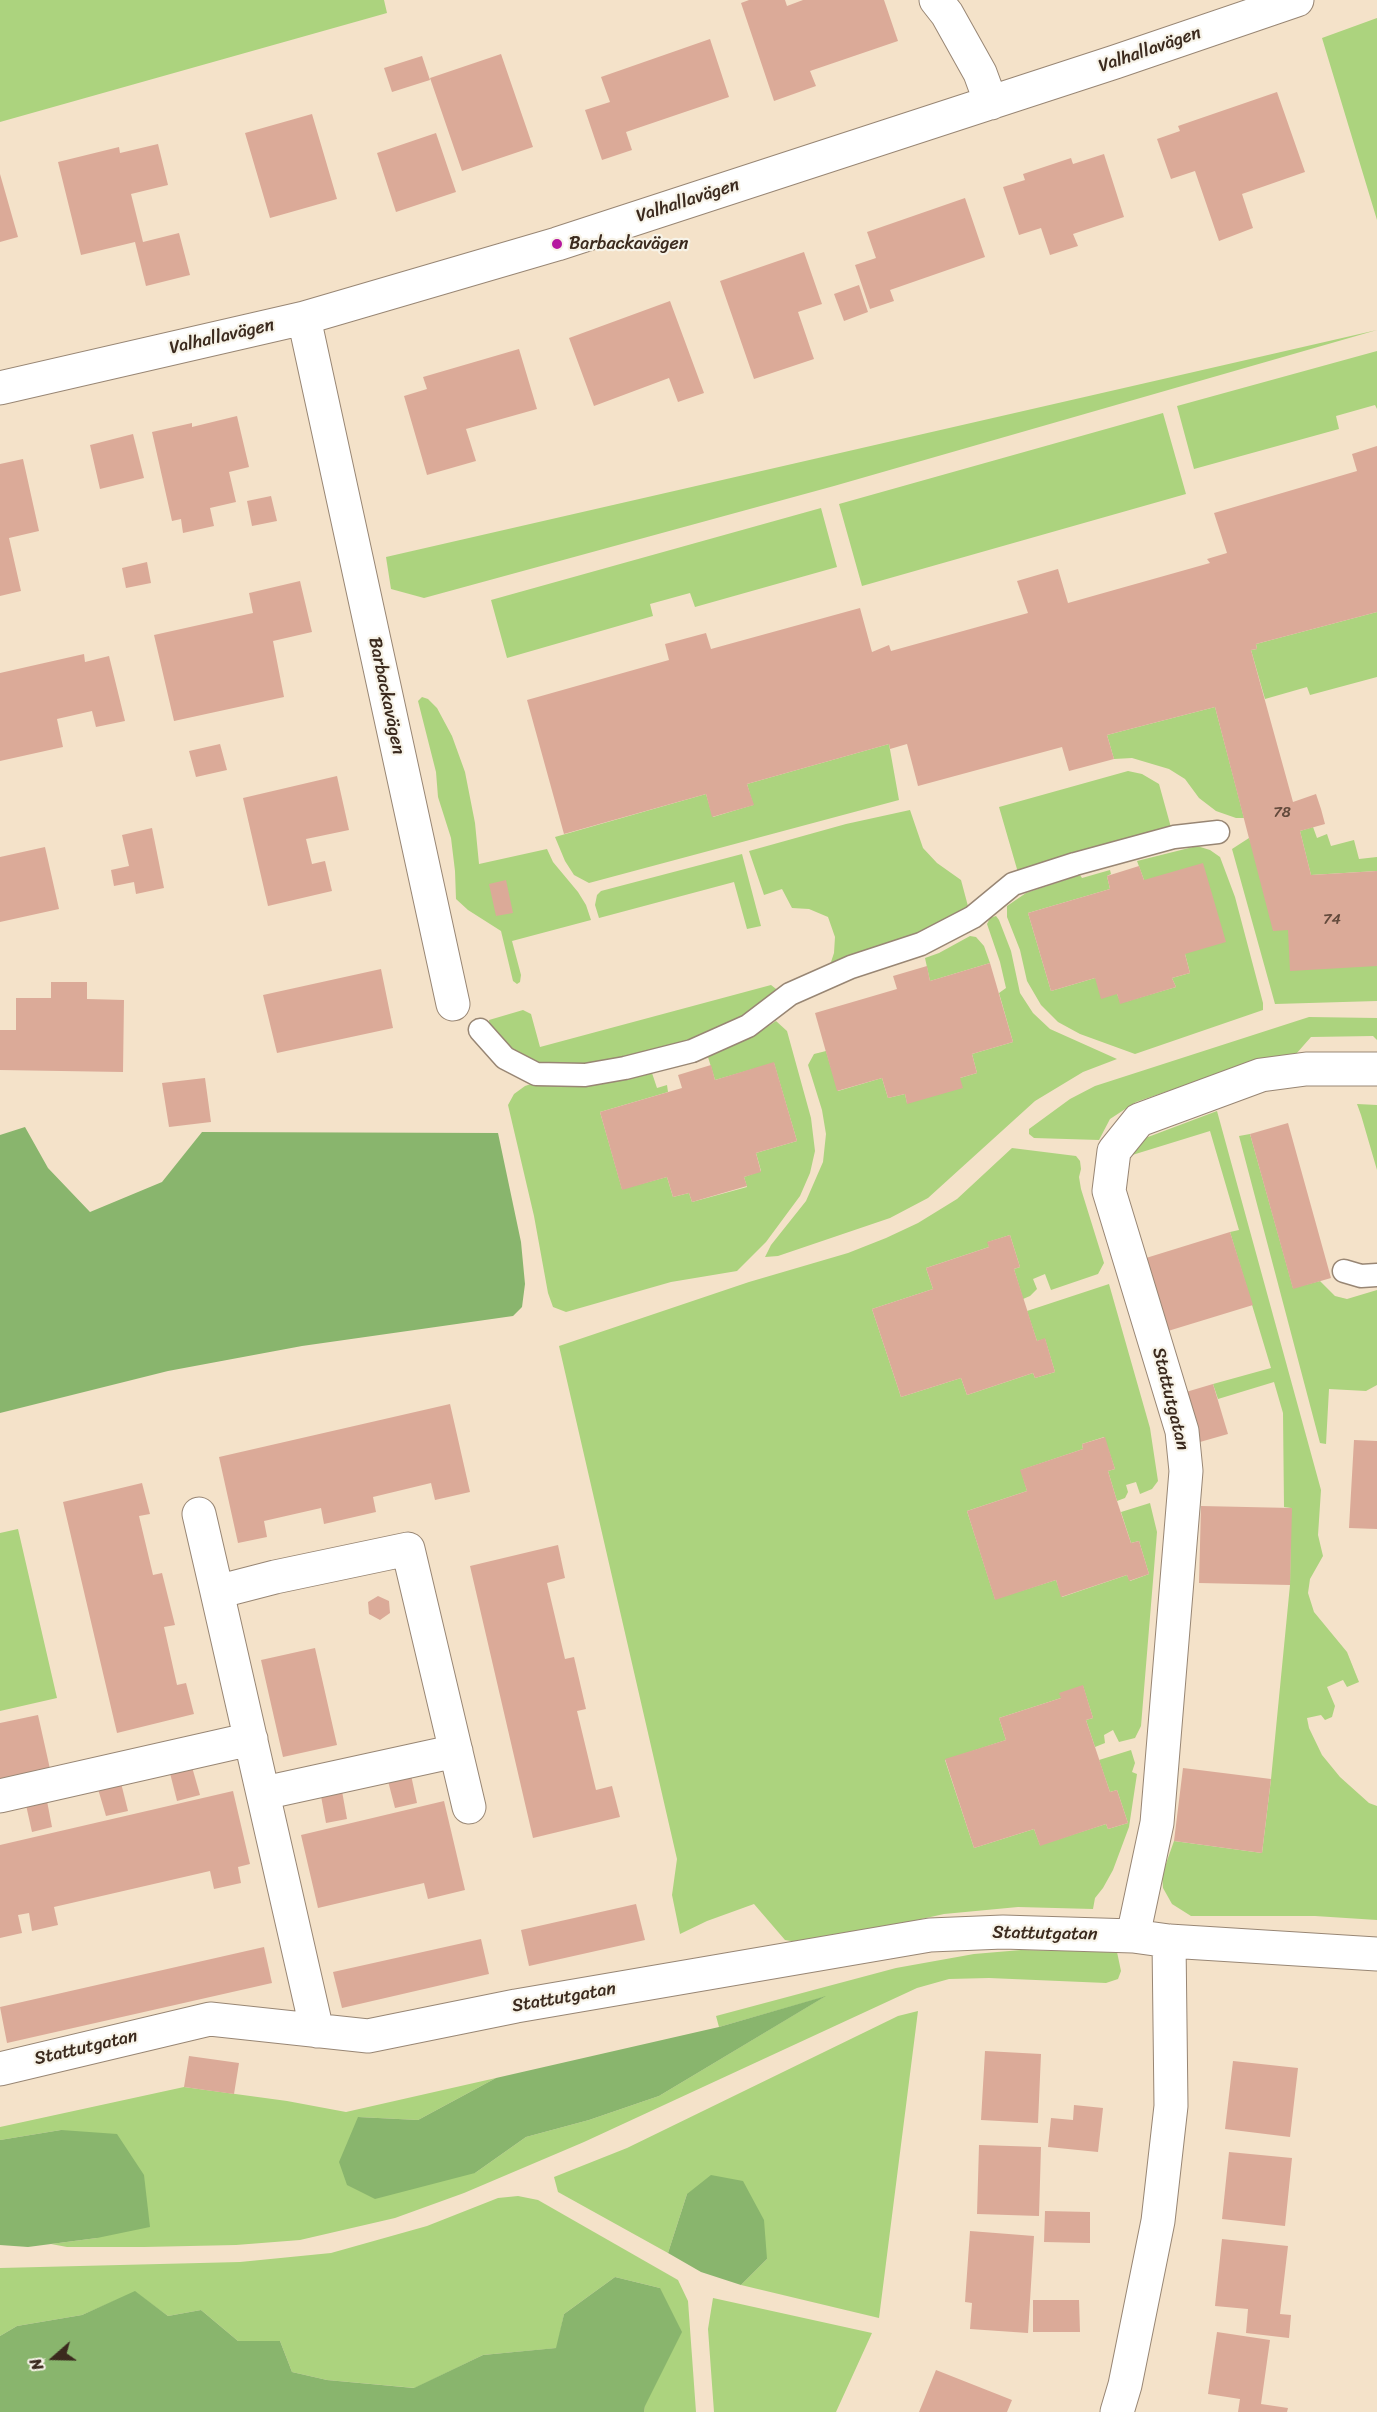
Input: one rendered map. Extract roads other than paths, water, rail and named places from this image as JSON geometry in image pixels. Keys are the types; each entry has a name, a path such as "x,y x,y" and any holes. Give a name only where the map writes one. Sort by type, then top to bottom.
{"street":[{"path":"936,0 947,14 980,74 991,103"},
{"name":"Valhallavägen","path":"0,388 304,318 557,244 991,103 1297,0"},
{"name":"Barbackavägen","path":"304,318 453,1004"},
{"name":"Stattutgatan","path":"1133,1936 1156,1823 1186,1471 1182,1431 1109,1191 1114,1151 1139,1120 1261,1075 1306,1069 1377,1070"},
{"path":"199,1514 317,2031"},
{"path":"218,1592 275,1577 408,1549 469,1807"},
{"path":"0,1796 251,1739"},
{"path":"264,1793 456,1751"},
{"name":"Stattutgatan","path":"0,2068 210,2019 369,2036 516,2006 930,1935 1004,1932 1133,1936 1169,1941 1377,1954"},
{"path":"1117,2412 1125,2385 1158,2221 1171,2106 1169,1941"}],"lane":[{"path":"480,1030 505,1058 536,1074 585,1075 625,1068 692,1051 748,1026 790,994 851,967 921,944 973,917 1013,884 1075,864 1174,837 1218,832"},
{"path":"1344,1271 1361,1276 1377,1275"}],"place":[{"name":"Barbackavägen","path":"557,244"}]}
